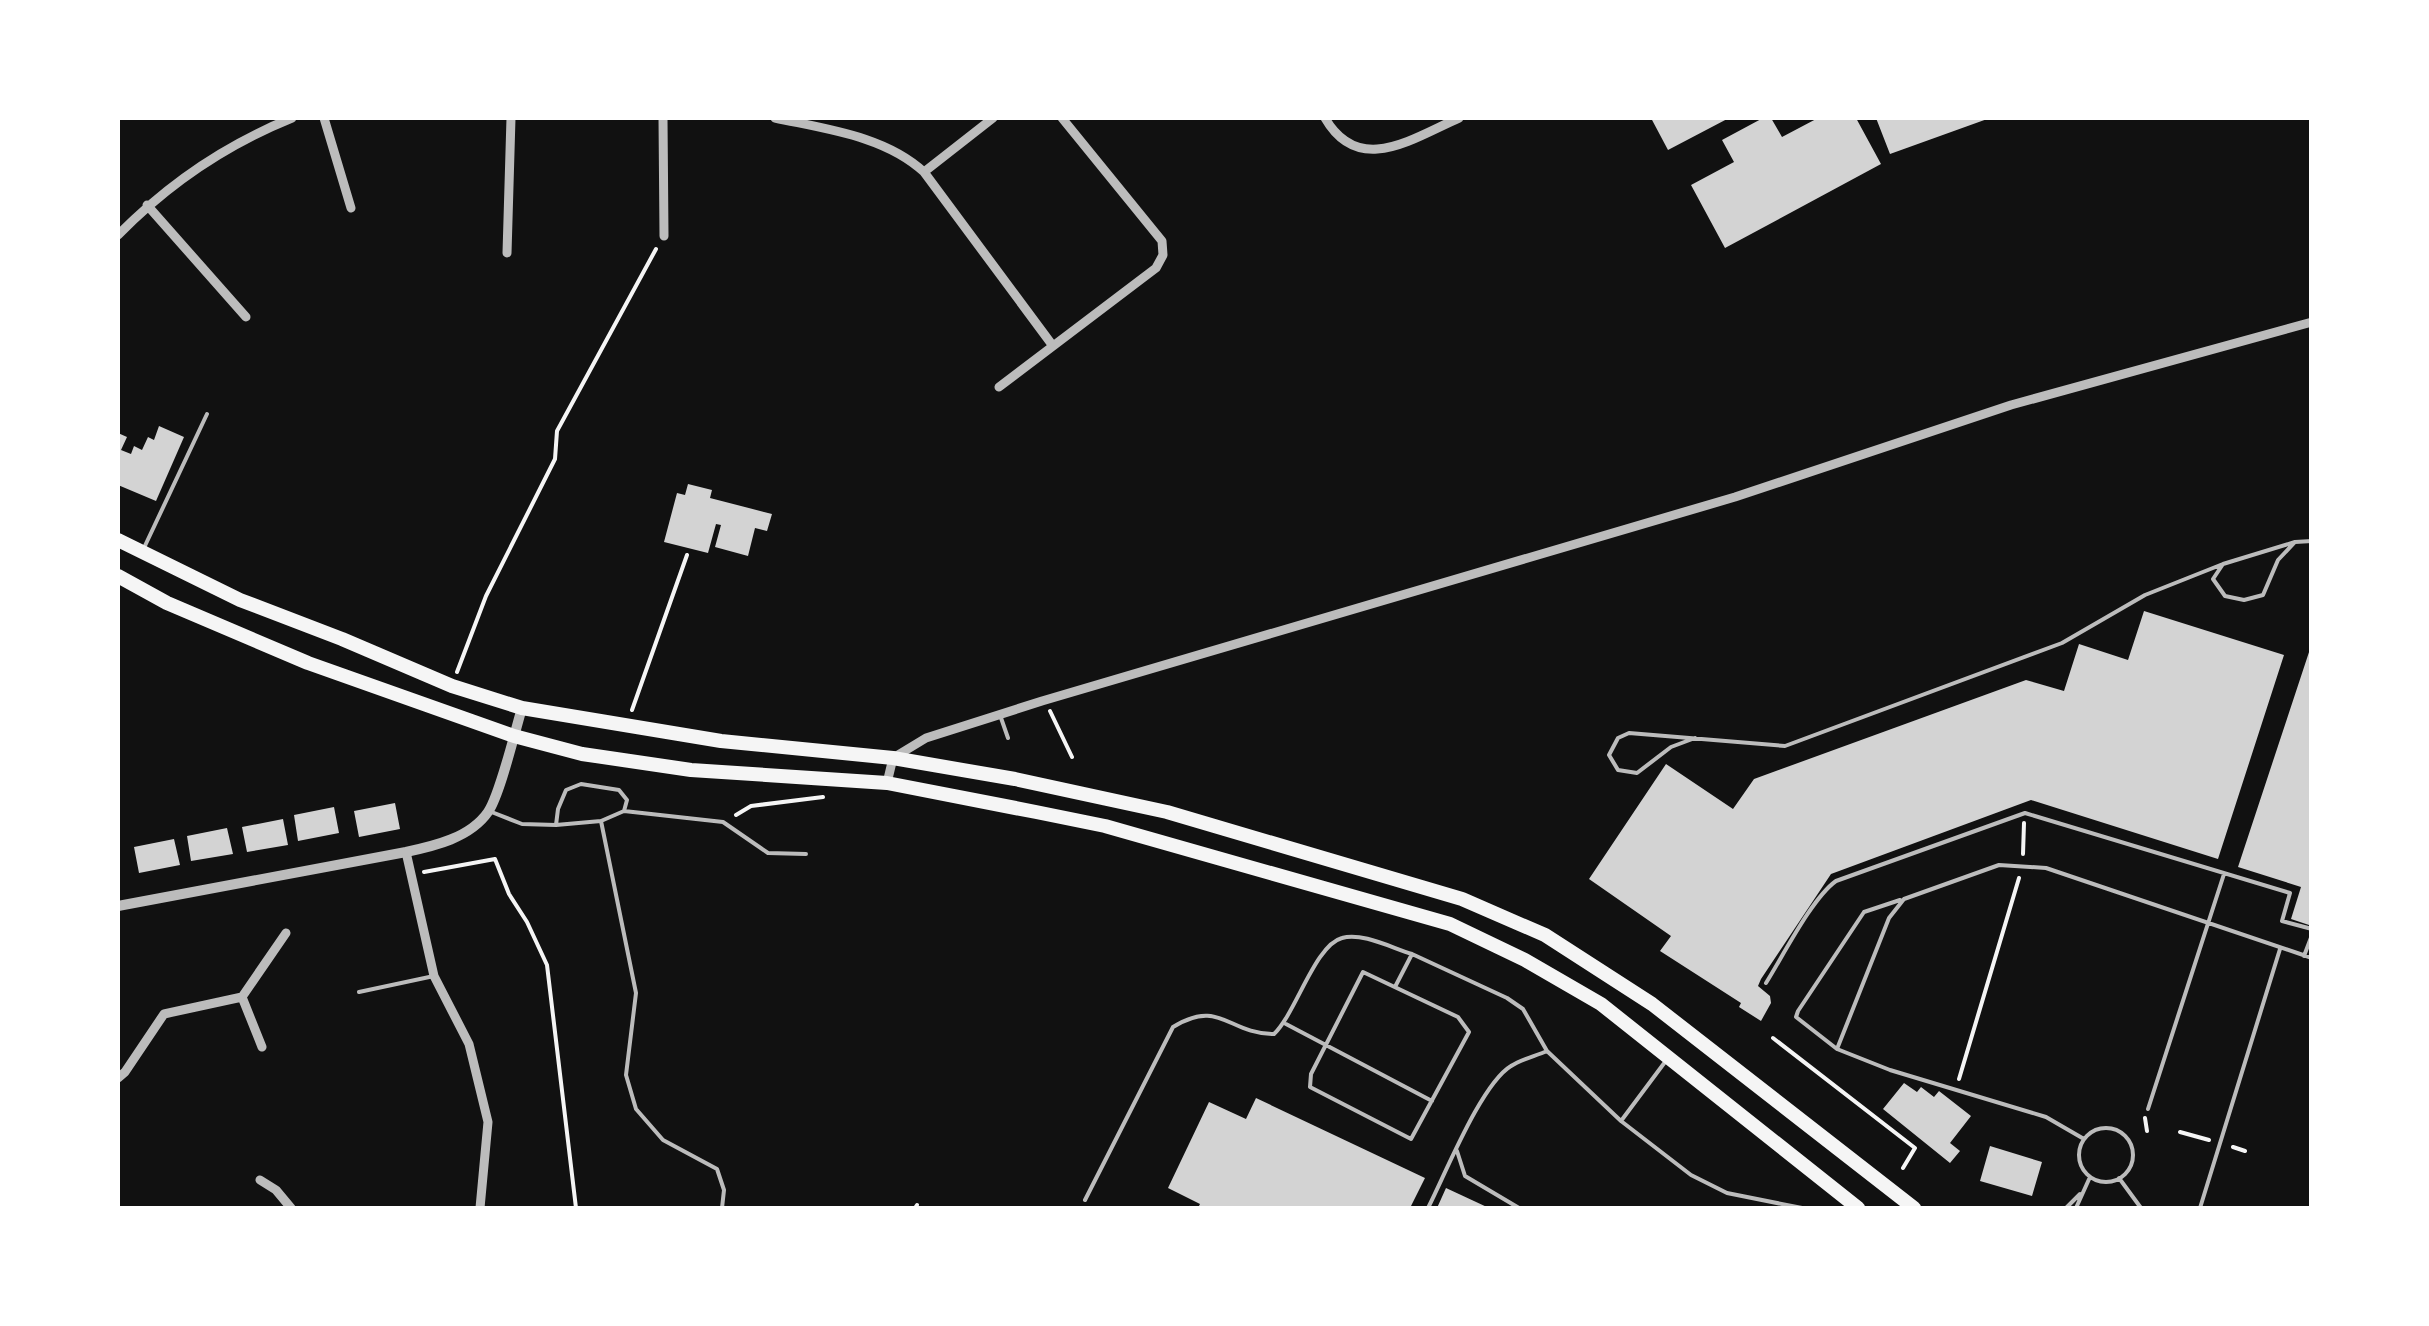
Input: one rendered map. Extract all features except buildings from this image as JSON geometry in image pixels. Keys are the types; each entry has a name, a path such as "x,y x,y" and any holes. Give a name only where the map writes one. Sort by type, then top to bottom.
{"main road":[{"path":"118,540 240,600 452,686 522,708 769,747 893,758 1167,812 1479,906 1545,935 1652,1004 1914,1208"},
{"path":"118,576 167,603 308,663 514,736 582,754 691,770 887,783 1105,826 1450,924 1526,960 1602,1004 1858,1208"}],"street":[{"path":"118,235 147,205 194,169 256,133 292,118"},
{"path":"324,118 350,208"},
{"path":"507,253 511,118"},
{"path":"662,118 664,236"},
{"path":"775,118 870,141 912,161 1052,346"},
{"path":"924,172 993,118"},
{"path":"999,387 1156,268 1163,255 1162,240 1062,118"},
{"path":"1325,118 1342,140 1366,150 1397,145 1459,118"},
{"path":"147,205 246,317"},
{"path":"887,783 893,758 926,738 1735,497 2011,405 2312,322"},
{"path":"118,906 406,852 450,840 489,811 522,708"},
{"path":"406,852 434,976 469,1044 488,1122 480,1208"},
{"path":"118,1078 164,1014 242,996 286,933"},
{"path":"242,996 262,1046"},
{"path":"260,1180 276,1190 291,1208"}],"lane":[{"path":"142,554 207,414"},
{"path":"1695,738 1671,747 1638,772 1618,770 1609,755 1618,738 1629,732 1785,746 2062,643 2144,596 2223,564 2295,542 2312,541"},
{"path":"2223,564 2213,580 2224,596 2244,600 2263,595 2278,560 2295,542"},
{"path":"1000,716 1008,738"},
{"path":"556,825 566,790 581,784 619,790 627,800 624,812"},
{"path":"489,811 522,824 601,821 624,812 723,822 768,852 806,854"},
{"path":"1766,983 1836,880 2025,813 2290,893 2282,920 2312,932 2304,956"},
{"path":"601,821 636,993 626,1075 636,1109 662,1140 717,1170 724,1190 722,1208"},
{"path":"2084,1139 2046,1118 1890,1070 1837,1049 1801,1023 1796,1017 1798,1011 1864,912 1999,865 2046,868 2312,958"},
{"path":"2148,1109 2224,874"},
{"path":"1837,1049 1889,918 1904,899"},
{"path":"1085,1200 1173,1027 1191,1016 1208,1013 1256,1034 1274,1034 1327,946 1342,938 1357,938 1412,954 1508,998 1523,1009 1548,1051 1620,1121 1645,1144 1703,1181 1727,1193 1802,1208"},
{"path":"2200,1208 2280,949"},
{"path":"1396,986 1412,954"},
{"path":"1363,972 1458,1017 1469,1032 1411,1139 1310,1087 1310,1074 1326,1045 1363,972"},
{"path":"358,992 434,976"},
{"path":"1284,1023 1432,1101"},
{"path":"1428,1208 1500,1074 1512,1064 1548,1051"},
{"path":"1620,1121 1669,1057"},
{"path":"2098,1128 2123,1133 2133,1157 2126,1173 2101,1182 2090,1177 2080,1165 2084,1139 2098,1128"},
{"path":"1457,1151 1465,1176 1519,1208"},
{"path":"2076,1208 2090,1177"},
{"path":"2119,1178 2141,1208"},
{"path":"1889,1188 1925,1208"},
{"path":"2066,1208 2082,1192"}],"path":[{"path":"452,686 486,596 556,459 557,432 635,282 664,236"},
{"path":"626,726 687,554"},
{"path":"1048,707 1072,757"},
{"path":"723,822 751,806 836,795"},
{"path":"1956,1090 2022,866 2025,813"},
{"path":"411,874 494,859 527,922 547,966 576,1208"},
{"path":"1773,1038 1915,1148 1903,1168"}]}
